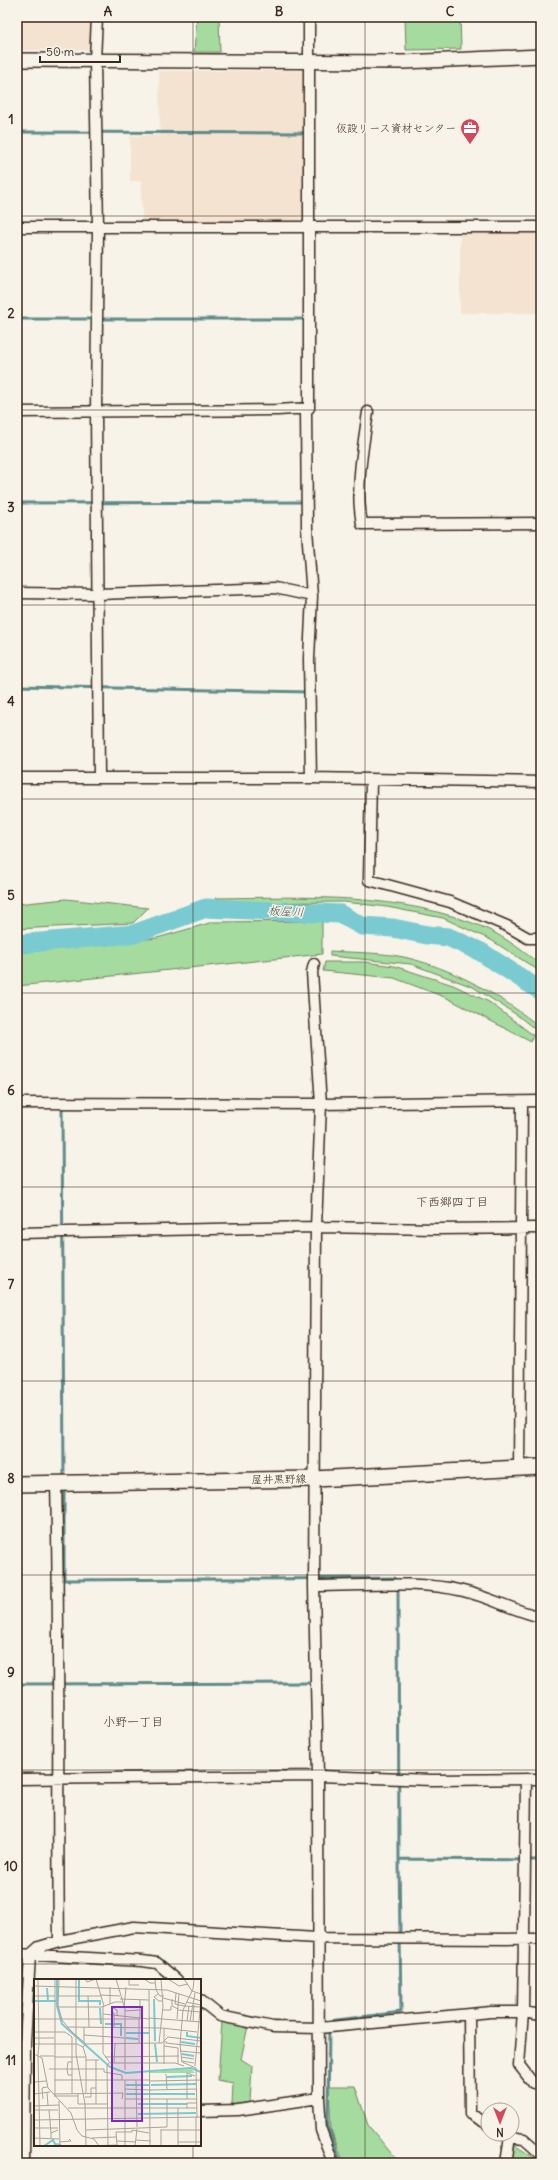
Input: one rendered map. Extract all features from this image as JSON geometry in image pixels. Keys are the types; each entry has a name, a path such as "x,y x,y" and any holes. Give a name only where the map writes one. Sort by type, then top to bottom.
{"main road":[{"name":"屋井黒野線","path":"17,1484 314,1479 541,1467"}],"street":[{"path":"97,17 95,60 98,227 96,412 99,777"},
{"path":"309,17 309,408 306,410 306,468 312,596 308,659 311,778"},
{"path":"17,60 403,62 541,56"},
{"path":"17,227 541,227"},
{"path":"17,412 278,410 309,408"},
{"path":"368,412 361,459 358,507 362,524 541,523"},
{"path":"17,593 98,594 275,588 312,596"},
{"path":"17,778 311,778 541,782"},
{"path":"371,780 369,880 450,902 507,926 528,938 541,938"},
{"path":"314,964 312,972 321,1104 316,1227 314,1479 314,1586 318,1776 318,2098 321,2130 331,2162"},
{"path":"17,1103 321,1104 541,1101"},
{"path":"519,1468 522,1102"},
{"path":"17,1233 316,1227 541,1228"},
{"path":"56,1484 59,1588 57,1779 59,1941"},
{"path":"314,1586 404,1586 444,1588 464,1591 525,1614 541,1617"},
{"path":"17,1779 318,1776 432,1780 541,1779"},
{"path":"526,1779 523,2012 519,2065 533,2083 541,2085"},
{"path":"24,2163 25,2043 30,1955 39,1947 59,1941 134,1927 317,1938 541,1939"},
{"path":"17,1954 142,1960 157,1963 176,1979"},
{"path":"201,2001 220,2016 273,2028 319,2028 469,2014 523,2012 541,2015"},
{"path":"469,2014 470,2114 480,2120"},
{"path":"201,2111 238,2110 318,2098"},
{"path":"520,2138 524,2139 541,2154"},
{"path":"506,2163 507,2142"}],"shaded area":[{"path":"17,17 93,17 92,45 89,50 17,50"},
{"path":"159,71 305,71 305,215 299,221 142,221 141,181 130,181 130,136 160,135"},
{"path":"460,230 541,230 541,313 460,313"},
{"path":"17,783 19,783 18,869 17,869"}],"green space":[{"path":"197,17 219,17 220,52 194,52"},
{"path":"405,17 460,17 461,49 406,50"},
{"path":"284,897 353,899 387,902 420,908 453,916 485,928 514,945 541,965 541,972 491,940 443,918 387,907 344,902 216,903 216,898"},
{"path":"66,899 148,908 133,923 17,929 17,904"},
{"path":"322,921 322,954 17,986 17,953 157,938 213,922"},
{"path":"330,951 382,954 412,959 430,964 464,978 512,1006 541,1028 541,1034 517,1015 473,987 411,964 330,956"},
{"path":"325,962 364,962 394,966 453,985 489,1002 533,1035 531,1042 447,998 394,978 323,971"},
{"path":"222,2022 248,2026 241,2059 252,2066 250,2102 232,2105 233,2083 218,2080"},
{"path":"329,2086 355,2086 368,2125 395,2158 405,2160 408,2163 344,2163 331,2130"},
{"path":"511,2143 541,2162 541,2163 508,2163"}],"waterway":[{"path":"17,132 304,133"},
{"path":"17,319 304,319"},
{"path":"17,503 305,502"},
{"path":"17,686 309,692"},
{"name":"板屋川","path":"17,944 134,934 206,908 340,914 362,926 393,928 427,935 448,937 481,952 541,991"},
{"path":"62,1106 64,1479"},
{"path":"64,1491 64,1580 394,1578 396,1581"},
{"path":"398,1587 399,1859 541,1860"},
{"path":"17,1684 310,1683"},
{"path":"341,2163 328,2126 329,2021 401,2012 399,1859"}],"place":[{"name":"仮設リース資材センター","path":"470,145"}],"district":[{"name":"下西郷四丁目","path":"452,1201"},
{"name":"小野一丁目","path":"133,1721"}]}
